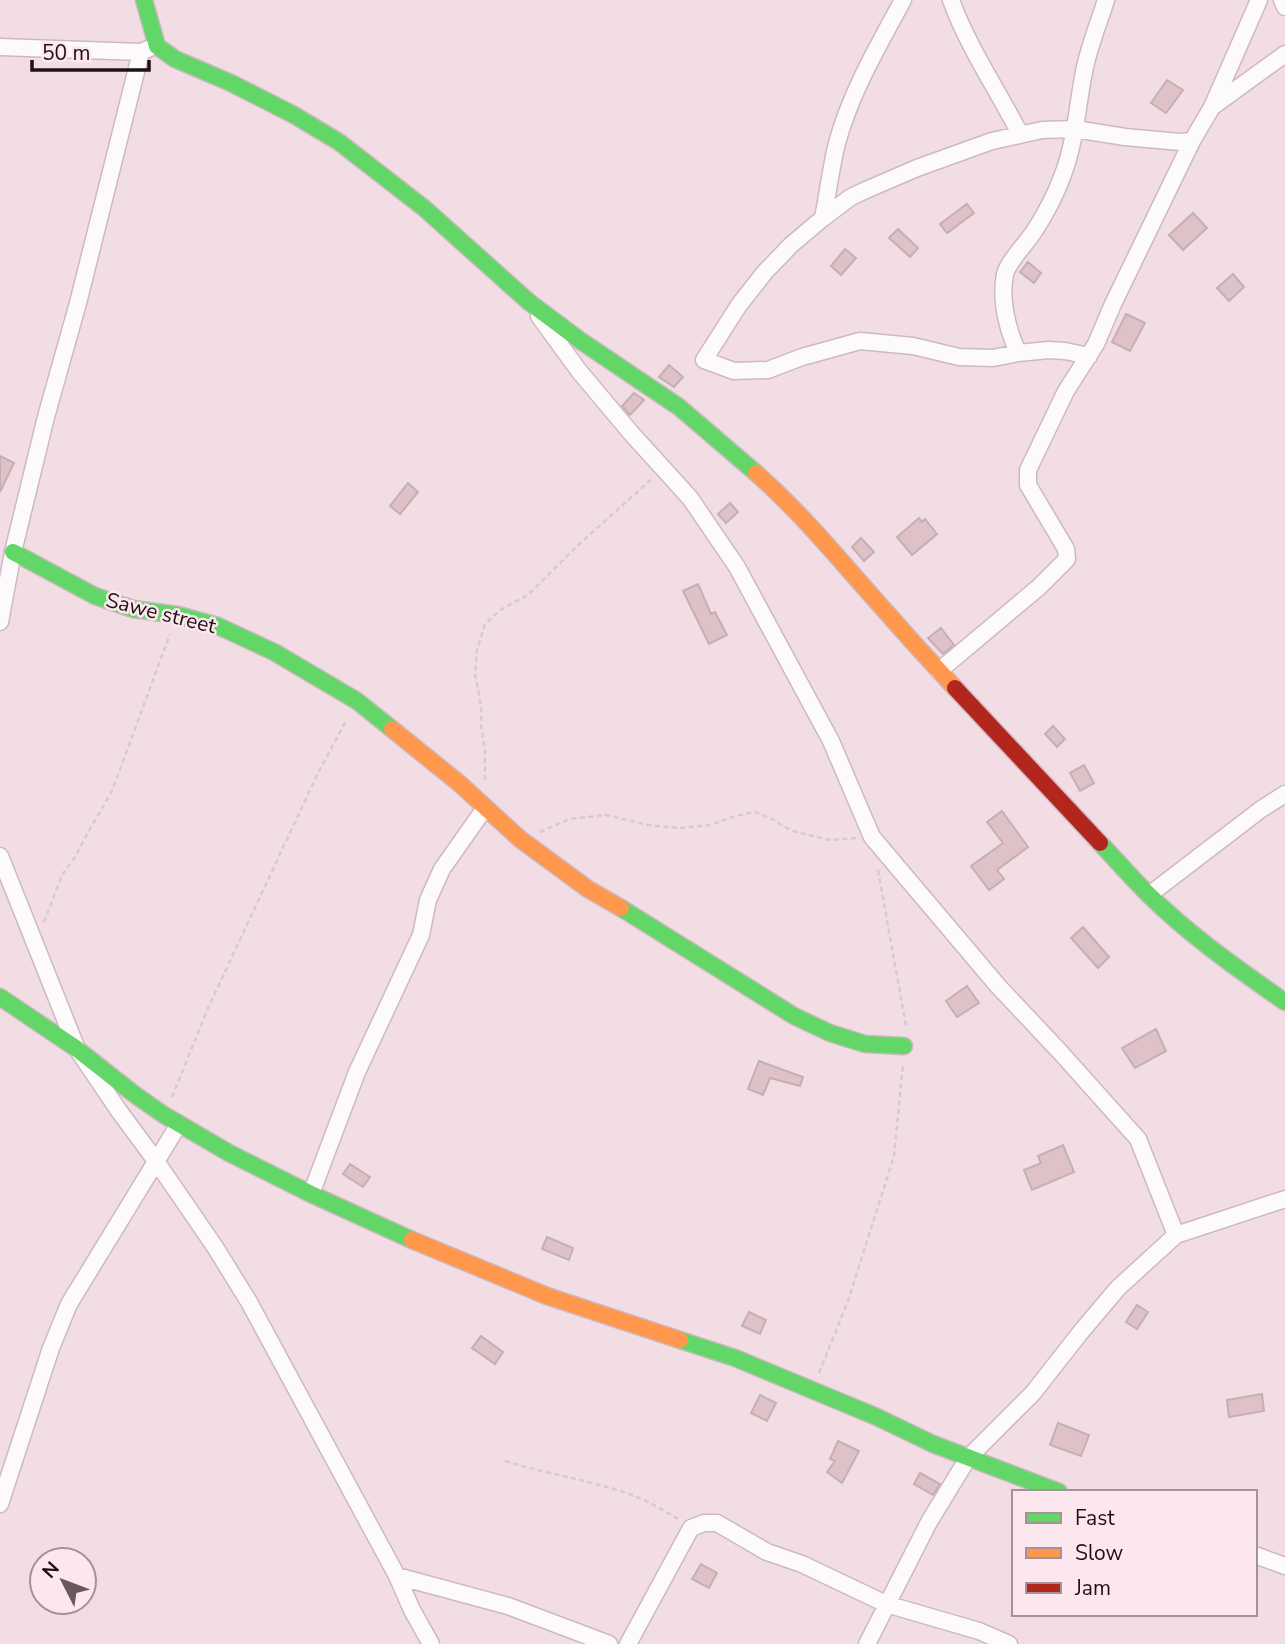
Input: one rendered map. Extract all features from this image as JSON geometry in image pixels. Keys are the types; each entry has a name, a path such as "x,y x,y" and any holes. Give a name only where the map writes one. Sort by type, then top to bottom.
{"street":[{"path":"144,0 156,46 175,59 241,88 339,142 424,208 529,302 581,341 679,407 783,497 939,671 1149,895 1244,974 1285,1002"},
{"path":"823,218 836,145 844,121 871,60 903,0"},
{"path":"951,0 961,29 1020,134"},
{"path":"1018,353 1011,337 1003,295 1005,274 1051,203 1063,174 1075,129 1085,66 1106,0"},
{"path":"939,671 1040,587 1067,559 1066,549 1028,485 1028,470 1066,391 1096,344 1112,304 1192,141 1212,107 1259,0"},
{"path":"1282,0 1285,7"},
{"path":"0,47 141,52 156,46"},
{"path":"0,622 13,552 46,416 78,303 141,52"},
{"path":"1212,107 1285,54"},
{"path":"1089,356 1049,350 993,358 959,357 913,346 860,341 802,357 768,370 734,371 704,360 750,290 791,245 851,197 917,168 992,141 1042,130 1075,129 1125,137 1192,141"},
{"path":"529,302 579,371 690,498 737,567 831,741 872,837 998,986 1138,1139 1176,1234"},
{"name":"Sawe street","path":"13,552 95,596 133,609 177,615 218,626 274,652 357,701 460,784 520,839 589,889 794,1016 830,1033 865,1044 904,1046"},
{"path":"1149,895 1285,794"},
{"path":"310,1194 357,1072 421,935 428,900 442,869 485,808"},
{"path":"0,856 77,1049 215,1247 249,1302 431,1644"},
{"path":"0,997 77,1049 164,1115 229,1153 310,1194 388,1230 547,1296 735,1358 877,1417 933,1444 1054,1490"},
{"path":"0,1504 51,1348 69,1304 179,1124"},
{"path":"867,1644 929,1522 968,1458 1033,1393 1118,1289 1176,1234 1285,1199"},
{"path":"628,1644 691,1528 704,1522 718,1522 767,1552 802,1564 886,1604 979,1631 1009,1644"},
{"path":"1257,1556 1285,1566"},
{"path":"397,1576 508,1606 608,1644"}],"path":[{"path":"485,808 485,750 475,674 477,650 485,624 499,611 528,594 664,468"},
{"path":"34,945 62,875 112,791 177,615"},
{"path":"164,1115 208,1008 311,787 357,701"},
{"path":"520,839 570,819 606,815 648,825 679,828 711,825 755,812 792,831 830,840 872,837"},
{"path":"812,1389 848,1301 894,1156 906,1022 877,864"},
{"path":"505,1461 633,1495 691,1528"}],"building":[{"path":"1167,80 1183,90 1166,113 1151,103"},
{"path":"967,204 974,213 947,233 940,224"},
{"path":"1193,213 1207,228 1183,250 1169,235"},
{"path":"898,229 918,248 910,257 889,238"},
{"path":"845,249 856,258 841,275 831,266"},
{"path":"1028,262 1041,273 1034,283 1020,272"},
{"path":"1233,274 1244,287 1229,301 1217,288"},
{"path":"1126,314 1145,323 1130,351 1112,342"},
{"path":"669,365 683,377 674,387 659,377"},
{"path":"634,393 644,400 630,415 622,406"},
{"path":"0,456 14,463 0,492"},
{"path":"408,483 418,492 400,514 390,506"},
{"path":"730,503 738,512 726,523 718,514"},
{"path":"919,518 922,522 925,519 937,534 912,555 897,537"},
{"path":"861,538 874,552 864,561 852,547"},
{"path":"698,584 711,614 715,612 727,635 709,644 683,591"},
{"path":"941,628 954,645 943,654 928,638"},
{"path":"1053,726 1065,739 1057,747 1045,734"},
{"path":"1084,765 1094,783 1080,791 1070,773"},
{"path":"1002,811 1028,847 997,870 1004,879 989,890 971,866 1003,843 987,822"},
{"path":"1083,927 1109,957 1098,968 1071,938"},
{"path":"967,986 979,1003 957,1017 946,1001"},
{"path":"1156,1029 1166,1051 1135,1068 1122,1048"},
{"path":"759,1061 803,1077 800,1086 770,1078 763,1095 748,1089"},
{"path":"1063,1145 1074,1172 1032,1190 1024,1170 1041,1163 1038,1156"},
{"path":"350,1164 370,1177 363,1187 343,1174"},
{"path":"547,1237 573,1248 569,1260 542,1249"},
{"path":"1137,1305 1148,1312 1137,1329 1126,1322"},
{"path":"749,1312 766,1320 760,1334 742,1326"},
{"path":"481,1336 503,1352 495,1364 472,1348"},
{"path":"1262,1394 1264,1411 1229,1417 1227,1400"},
{"path":"760,1395 776,1403 767,1421 751,1413"},
{"path":"1058,1423 1089,1435 1081,1456 1050,1445"},
{"path":"838,1441 859,1451 842,1483 827,1472 835,1461 830,1459"},
{"path":"920,1473 940,1484 933,1495 914,1484"},
{"path":"701,1564 717,1573 709,1588 692,1579"}],"traffic: fast":[{"path":"144,0 157,46 175,59 231,83 294,115 339,142 424,208 529,302 581,341 679,407 756,473"},
{"path":"13,552 95,596 133,609 178,615 218,626 274,652 357,701 392,729"},
{"path":"1100,843 1180,924 1285,1002"},
{"path":"621,908 794,1016 830,1033 865,1044 904,1046"},
{"path":"0,997 77,1049 164,1115 229,1153 412,1240"},
{"path":"680,1340 735,1358 877,1417 933,1444 1054,1490"}],"traffic: slow":[{"path":"756,473 815,532 955,688"},
{"path":"392,729 460,784 520,839 588,889 621,908"},
{"path":"412,1240 547,1296 680,1340"}],"traffic: jam":[{"path":"955,688 1100,843"}]}
